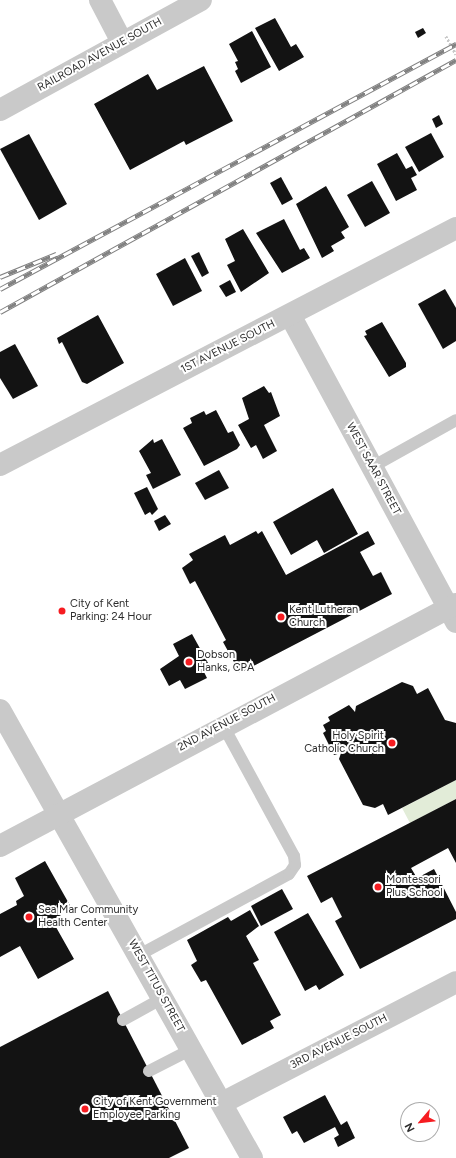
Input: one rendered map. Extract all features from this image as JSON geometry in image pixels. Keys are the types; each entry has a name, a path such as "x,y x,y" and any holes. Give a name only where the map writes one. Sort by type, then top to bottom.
{"street":[{"path":"100,0 122,42"},
{"name":"RAILROAD AVENUE SOUTH","path":"0,110 200,0"},
{"name":"1ST AVENUE SOUTH","path":"0,465 456,228"},
{"name":"WEST SAAR STREET","path":"290,315 372,467 453,611"},
{"name":"2ND AVENUE SOUTH","path":"0,846 223,725 453,611"},
{"name":"WEST TITUS STREET","path":"0,710 164,998 252,1158"},
{"name":"3RD AVENUE SOUTH","path":"222,1103 456,982"}],"lane":[{"path":"372,467 456,420"},
{"path":"139,955 289,874 295,865 294,856 223,725"},
{"path":"123,1020 164,998"},
{"path":"150,1071 192,1049"}],"path":[{"path":"446,36 456,54"}],"green space":[{"path":"456,780 456,799 410,823 402,808"}],"building":[{"path":"275,18 291,47 296,44 304,57 279,71 255,28"},
{"path":"423,28 426,33 418,38 415,32"},
{"path":"252,31 271,67 241,83 235,71 238,69 235,62 238,61 229,44"},
{"path":"204,66 233,121 186,145 184,141 130,170 94,104 148,74 157,90"},
{"path":"439,115 443,124 436,128 432,119"},
{"path":"431,133 444,157 419,172 405,147"},
{"path":"29,134 67,204 39,220 0,149"},
{"path":"397,153 406,169 412,166 417,175 411,178 417,190 396,201 377,164"},
{"path":"281,177 293,199 282,205 270,183"},
{"path":"372,181 390,213 365,227 347,195"},
{"path":"326,186 349,227 341,232 345,238 331,246 334,251 322,258 296,204"},
{"path":"284,219 300,250 304,248 310,258 282,273 256,233"},
{"path":"243,229 269,273 241,292 227,265 235,261 225,239"},
{"path":"199,252 209,273 202,277 191,256"},
{"path":"185,258 202,291 173,306 156,274"},
{"path":"230,280 236,292 226,297 219,286"},
{"path":"445,289 456,308 456,341 443,349 418,304"},
{"path":"98,315 124,363 87,384 82,382 62,342 59,344 57,338"},
{"path":"382,322 406,363 406,367 389,377 364,336 367,335 365,331"},
{"path":"15,344 38,386 13,399 0,378 0,352"},
{"path":"264,386 269,393 271,392 280,416 264,425 277,451 263,459 256,445 251,448 238,425 249,419 242,398"},
{"path":"216,410 228,433 233,431 240,445 237,449 204,466 183,428 192,423 190,418 204,411 206,415"},
{"path":"153,439 154,443 162,439 181,475 153,489 146,475 151,473 139,451"},
{"path":"219,470 229,488 205,500 195,483"},
{"path":"147,487 158,509 152,515 150,512 145,515 134,493"},
{"path":"333,488 358,534 324,553 317,540 291,555 273,522"},
{"path":"165,515 171,524 159,531 154,521"},
{"name":"Kent Lutheran Church","path":"256,531 258,534 262,531 286,575 368,531 375,544 360,552 373,576 381,572 392,594 240,673 223,642 226,640 195,581 190,584 182,568 193,560 189,554 225,535 230,545"},
{"name":"Dobson Hanks, CPA","path":"192,634 208,663 201,666 207,678 185,689 180,680 169,686 160,669 179,656 173,644"},
{"name":"Holy Spirit Catholic Church","path":"402,682 413,686 417,694 428,688 445,720 456,723 456,780 388,815 383,804 375,808 363,805 339,759 341,753 334,755 323,733 326,731 323,725 330,721 328,717 349,705 355,712 356,706"},
{"name":"Montessori Plus School","path":"456,799 456,863 448,848 411,868 417,878 434,869 456,912 456,919 360,969 335,921 342,917 332,897 321,903 307,876"},
{"name":"Sea Mar Community Health Center","path":"45,861 72,909 52,920 74,959 38,979 20,946 0,957 0,914 17,905 16,901 24,896 15,878"},
{"path":"282,889 293,909 261,926 251,906"},
{"path":"250,910 259,926 246,936 259,960 253,963 281,1015 270,1021 274,1028 242,1045 206,980 201,982 191,965 197,961 187,940 228,917 231,921"},
{"path":"308,913 344,975 319,990 316,985 305,991 274,932"},
{"name":"City of Kent Government Employee Parking","path":"108,991 189,1148 169,1158 0,1158 0,1047"},
{"path":"325,1095 341,1125 347,1121 355,1138 338,1147 334,1138 339,1135 335,1127 304,1143 297,1131 292,1134 283,1117"}],"railway":[{"path":"0,289 456,44"},
{"path":"0,312 456,60"},
{"path":"0,277 56,254"}],"place":[{"name":"City of Kent Parking: 24 Hour","path":"62,611"},
{"name":"Kent Lutheran Church","path":"281,617"},
{"name":"Dobson Hanks, CPA","path":"189,662"},
{"name":"Holy Spirit Catholic Church","path":"392,743"},
{"name":"Montessori Plus School","path":"378,887"},
{"name":"Sea Mar Community Health Center","path":"29,917"},
{"name":"City of Kent Government Employee Parking","path":"85,1109"}]}
